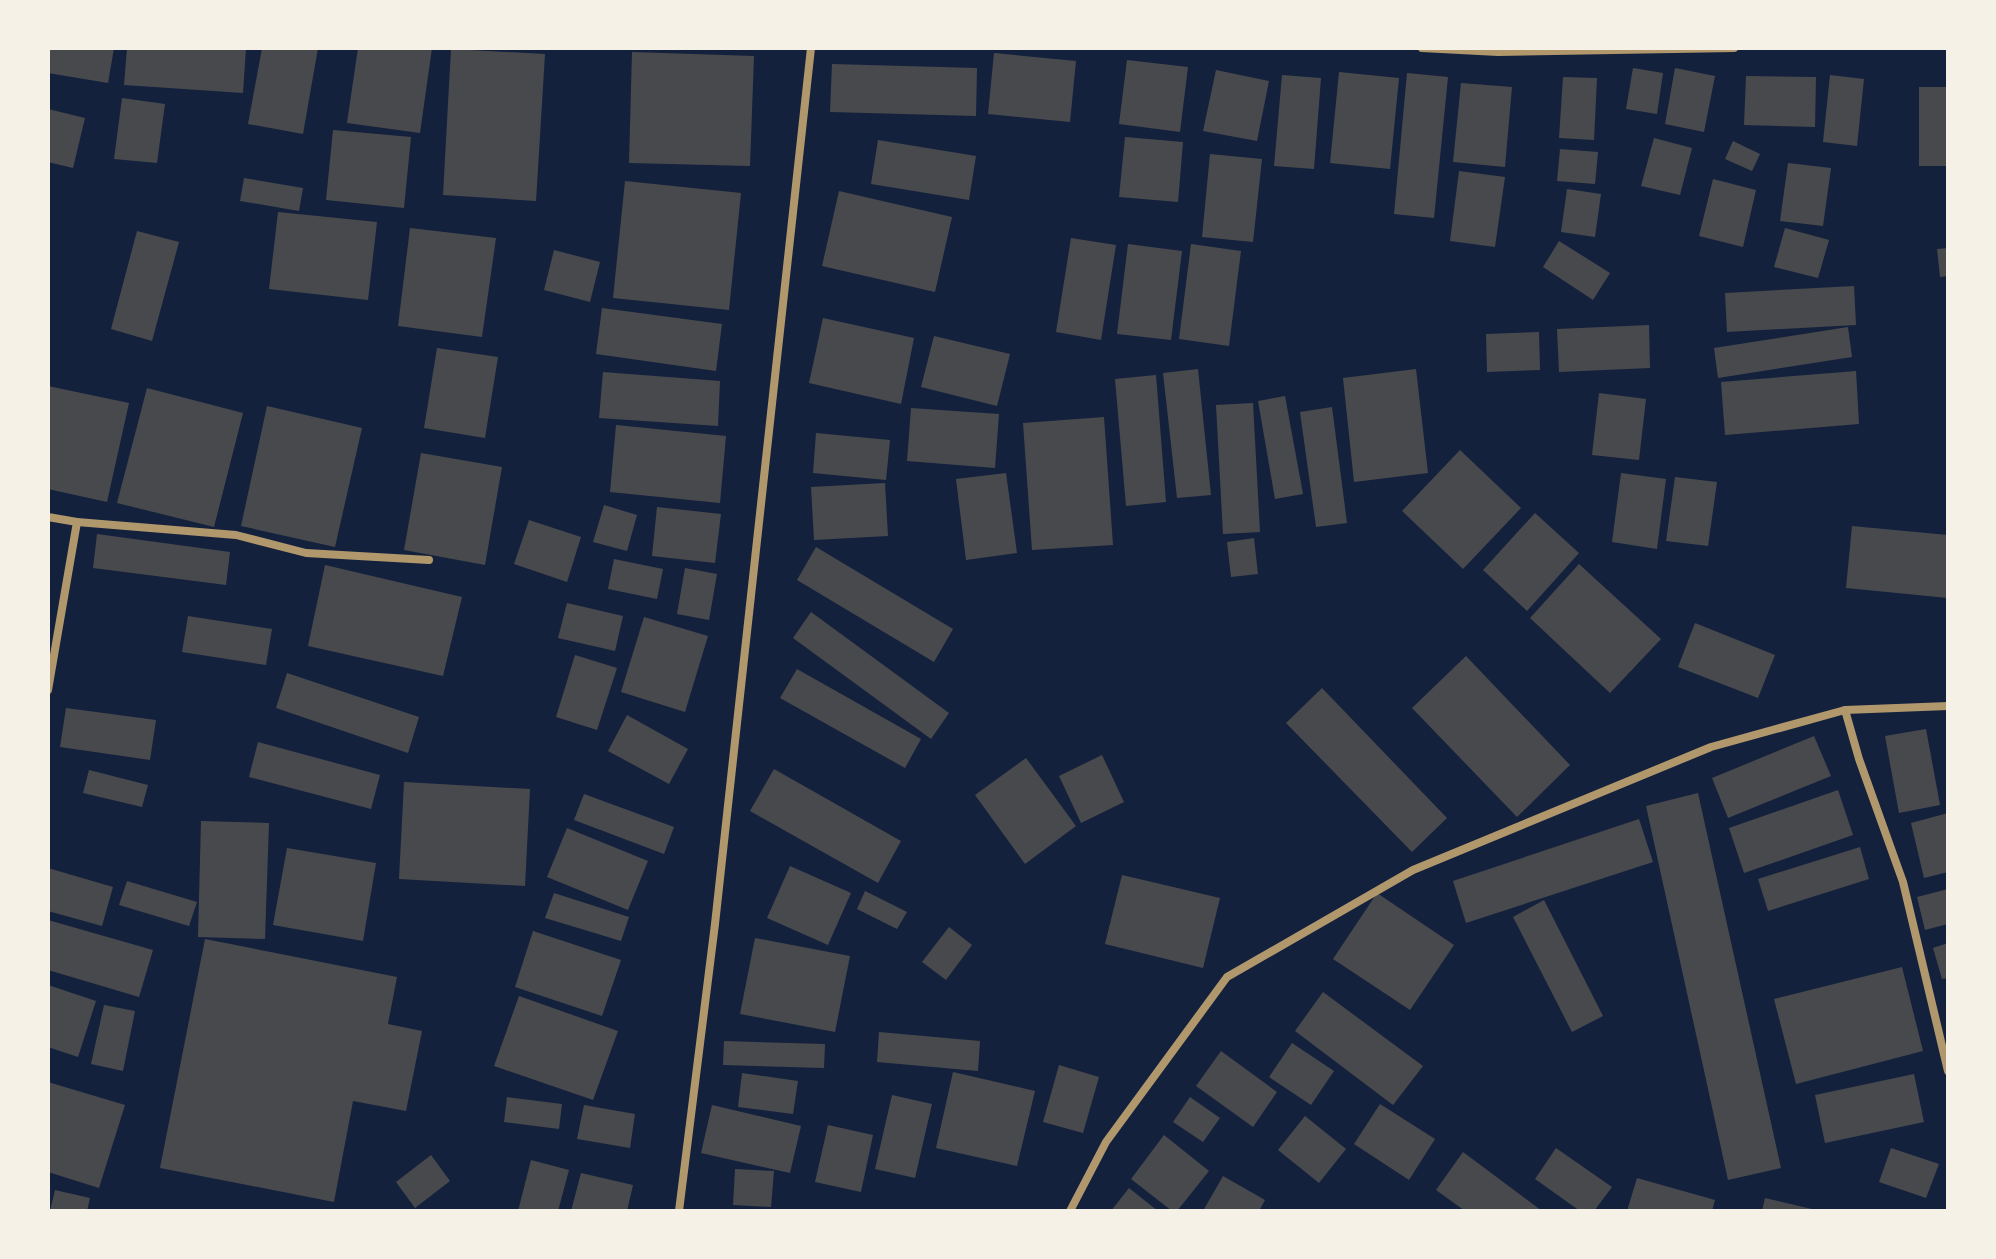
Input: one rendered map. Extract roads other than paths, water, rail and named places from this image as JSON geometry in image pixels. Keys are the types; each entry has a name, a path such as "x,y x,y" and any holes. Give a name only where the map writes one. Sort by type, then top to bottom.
{"street":[{"path":"679,1211 719,893 811,48"},
{"path":"1422,48 1498,52 1734,48"},
{"path":"48,517 236,535 306,553 429,560"},
{"path":"48,690 77,522"},
{"path":"1070,1211 1106,1142 1227,977 1413,870 1711,747 1845,710 1948,706"},
{"path":"1845,710 1903,882 1948,1071"}]}
